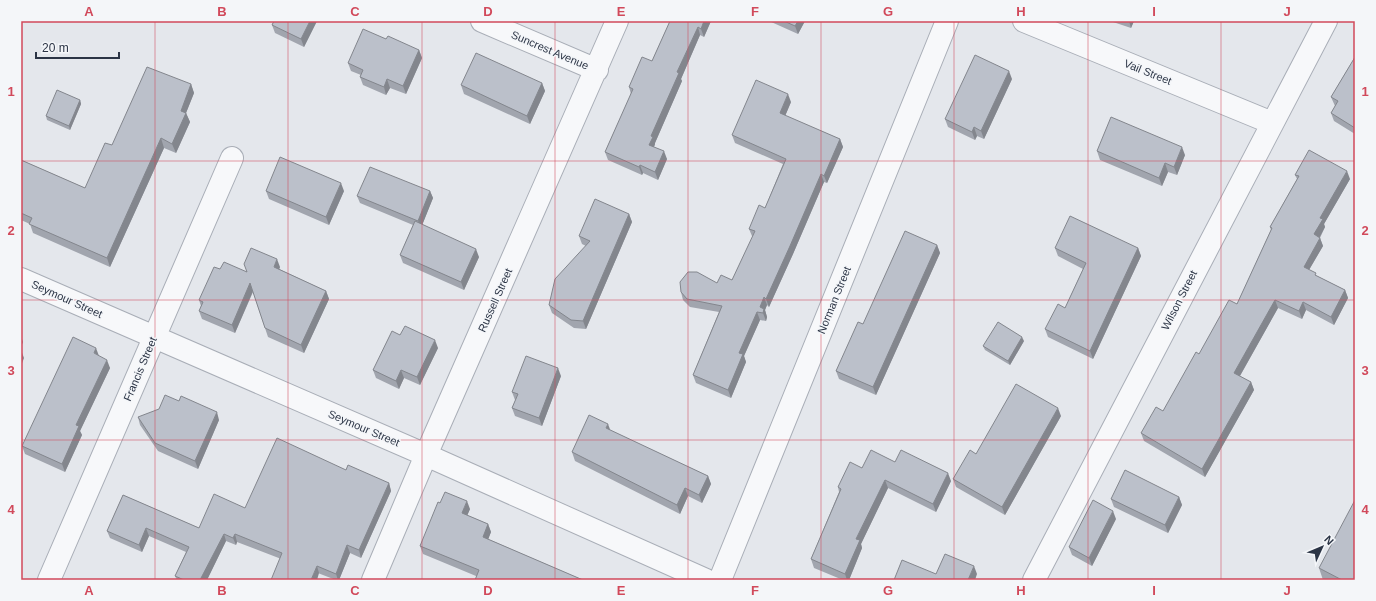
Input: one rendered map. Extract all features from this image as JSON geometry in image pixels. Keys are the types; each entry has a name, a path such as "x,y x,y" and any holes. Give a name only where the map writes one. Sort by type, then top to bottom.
{"street":[{"name":"Suncrest Avenue","path":"482,21 596,70"},
{"name":"Russell Street","path":"373,580 426,455 617,21"},
{"name":"Norman Street","path":"720,580 947,21"},
{"name":"Vail Street","path":"1024,21 1272,123"},
{"name":"Wilson Street","path":"1034,580 1326,21"},
{"name":"Francis Street","path":"49,580 232,158"},
{"name":"Seymour Street","path":"21,279 426,455 706,580"}],"building":[{"path":"274,21 310,21 301,39 272,25"},
{"path":"670,21 704,21 701,29 698,27 677,72 679,73 651,136 653,137 649,145 664,151 655,172 640,165 639,167 605,152 633,89 629,87 642,57 652,61"},
{"path":"784,21 798,21 795,26"},
{"path":"363,29 386,39 388,36 419,50 403,86 387,79 384,87 360,77 363,70 348,63"},
{"path":"476,53 542,83 527,116 461,85"},
{"path":"975,55 1009,71 981,131 974,127 972,132 945,119"},
{"path":"1355,57 1355,128 1331,113 1338,101 1331,97"},
{"path":"147,67 191,84 181,111 186,113 172,144 161,138 107,258 29,224 32,218 21,213 21,160 85,188 105,143 112,145"},
{"path":"756,80 788,94 780,113 840,139 824,176 821,174 766,299 764,297 760,307 764,309 763,313 757,312 739,353 743,354 728,390 693,375 722,306 687,299 681,292 680,282 688,272 697,272 717,283 721,275 732,280 755,231 749,229 759,205 765,208 786,159 732,135"},
{"path":"57,90 80,100 69,126 46,116"},
{"path":"1111,117 1182,147 1174,167 1165,163 1159,178 1097,151"},
{"path":"1309,150 1347,171 1320,218 1323,219 1314,234 1320,238 1304,267 1316,273 1315,275 1345,290 1331,317 1303,302 1299,311 1275,300 1234,373 1251,382 1202,469 1141,433 1156,407 1163,411 1196,352 1199,354 1229,300 1237,304 1272,228 1270,227 1299,176 1295,175"},
{"path":"280,157 341,183 326,217 266,191"},
{"path":"370,167 430,191 418,221 357,196"},
{"path":"595,199 629,214 583,321 571,320 549,305 555,279 590,241 579,236"},
{"path":"1070,216 1138,248 1090,351 1045,329 1058,304 1065,308 1086,263 1055,248"},
{"path":"415,221 476,249 461,282 400,255"},
{"path":"905,231 937,245 873,387 836,371 858,322 863,324"},
{"path":"251,248 277,259 274,267 326,291 301,345 265,328 250,283 232,325 199,311 203,302 199,300 214,267 220,269 224,262 247,272 244,264"},
{"path":"998,322 1022,337 1008,361 983,346"},
{"path":"405,326 435,340 417,377 401,370 396,381 373,370 392,331 400,335"},
{"path":"73,337 96,348 94,353 107,360 76,425 79,426 62,464 22,446"},
{"path":"526,356 558,368 539,418 512,408 518,394 512,392"},
{"path":"1016,384 1058,408 1002,507 953,479 970,450 976,454"},
{"path":"165,395 179,401 181,396 217,412 195,461 155,443 138,417 159,409"},
{"path":"589,415 608,424 606,428 708,476 699,495 685,488 677,505 572,452"},
{"path":"277,438 346,470 348,465 389,483 359,550 347,545 336,574 317,566 311,580 271,580 282,553 235,534 233,538 224,534 200,580 184,580 175,576 189,547 146,528 139,545 107,531 123,495 199,528 214,494 245,508"},
{"path":"871,450 895,462 901,450 948,473 933,504 885,480 856,539 860,540 845,574 811,559 841,489 838,487 850,462 862,468"},
{"path":"1125,470 1179,497 1165,525 1111,499"},
{"path":"445,492 467,501 462,513 488,524 483,537 583,580 475,580 479,570 420,546 438,502 440,503"},
{"path":"1093,500 1113,511 1089,558 1069,547"},
{"path":"1355,500 1355,580 1342,580 1319,568"},
{"path":"945,554 974,566 968,580 894,580 902,560 936,574"}]}
